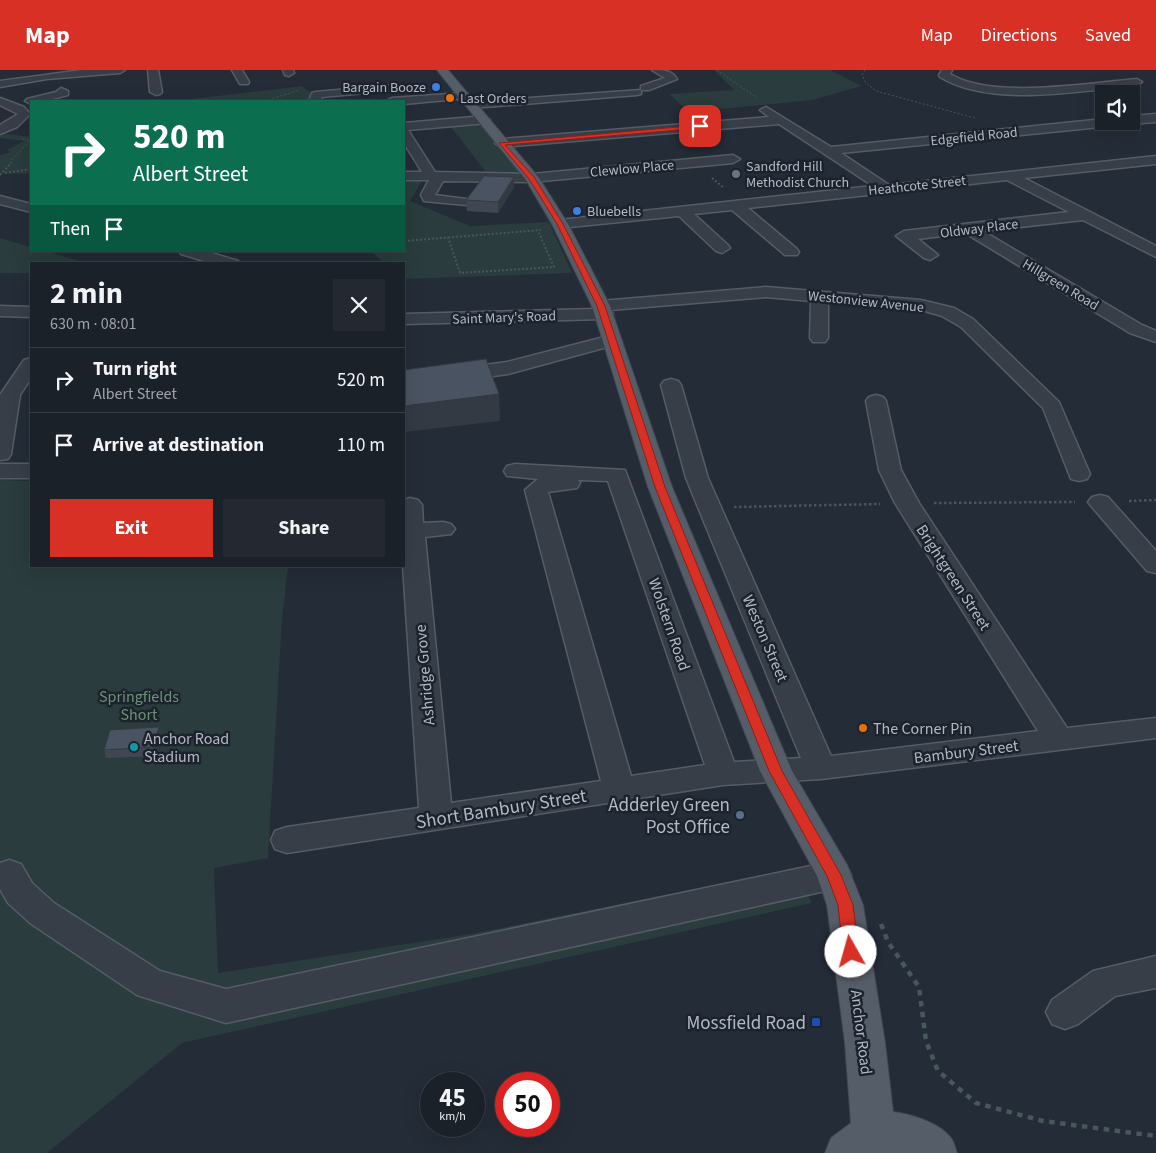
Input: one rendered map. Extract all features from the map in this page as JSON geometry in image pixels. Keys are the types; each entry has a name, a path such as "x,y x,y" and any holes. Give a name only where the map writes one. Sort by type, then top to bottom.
{"main road":[{"name":"Anchor Road","path":"442,70 532,178 561,226 602,310 660,487 776,771 834,875 845,905 865,1043 860,1143 894,1133 907,1135 926,1145 935,1153"}],"street":[{"path":"17,70 28,79"},
{"path":"0,84 28,79 120,70"},
{"path":"153,70 156,92"},
{"path":"237,70 244,82"},
{"path":"405,102 473,107 641,90 672,79 657,70"},
{"path":"947,70 944,72 946,77 961,84 1007,91 1142,83 1113,73"},
{"path":"315,100 316,95 322,94 393,88"},
{"path":"35,100 66,92"},
{"path":"0,101 12,105 24,114 10,128"},
{"path":"12,105 30,101"},
{"path":"405,127 473,107"},
{"path":"763,108 885,188"},
{"path":"1140,120 1156,118"},
{"path":"501,143 780,120"},
{"path":"1140,121 1156,126"},
{"name":"Edgefield Road","path":"828,151 1095,124"},
{"path":"405,136 408,150 433,175 429,198 461,202"},
{"path":"1068,154 1093,166"},
{"name":"Clewlow Place","path":"405,176 532,178 733,159"},
{"name":"Heathcote Street","path":"561,226 885,188 1156,160"},
{"path":"1008,175 1156,252"},
{"path":"0,200 30,208"},
{"path":"740,205 791,252"},
{"path":"682,211 722,248"},
{"name":"Oldway Place","path":"930,255 904,236 1085,215"},
{"name":"Hillgreen Road","path":"968,229 1142,332 1156,337"},
{"path":"190,252 225,262"},
{"name":"Westonview Avenue","path":"602,310 766,292 921,305 940,309 962,319 1052,406 1079,474"},
{"path":"819,338 820,296"},
{"name":"Saint Mary's Road","path":"405,319 602,310"},
{"path":"0,312 30,312"},
{"path":"405,382 508,368 612,340"},
{"path":"0,454 6,428 10,395 30,365"},
{"name":"Weston Street","path":"671,385 697,478 821,768"},
{"name":"Brightgreen Street","path":"876,401 890,470 907,503 1059,740"},
{"path":"0,471 30,471"},
{"path":"515,471 618,478"},
{"path":"618,478 543,484 536,490 619,789"},
{"name":"Wolstern Road","path":"618,478 723,774"},
{"path":"1100,502 1156,566"},
{"name":"Ashridge Grove","path":"410,505 436,819"},
{"path":"412,532 443,530"},
{"name":"Bambury Street","path":"776,771 821,768 1156,728"},
{"name":"Short Bambury Street","path":"287,840 436,819 723,774 776,771"},
{"path":"9,874 20,893 42,914 150,984 226,1006 834,875"},
{"path":"1065,1012 1106,982 1156,972"}],"path":[{"path":"717,70 766,106 763,108"},
{"path":"865,70 862,74 866,83 876,91 1021,131"},
{"path":"268,100 302,88"},
{"path":"4,173 11,164 12,159 30,141"},
{"path":"691,163 740,205"},
{"path":"0,175 30,169"},
{"path":"405,241 538,230 561,226"},
{"path":"448,237 460,274 554,267 538,230"},
{"path":"711,507 1156,500"},
{"path":"878,915 888,942 919,987 926,1041 938,1071 976,1103 1043,1121 1156,1136"}],"green space":[{"path":"714,70 830,70 862,86 812,100 689,112 669,94 734,90"},
{"path":"302,86 308,91 322,94 314,98 315,100 183,100"},
{"path":"484,120 532,178 491,179 448,123"},
{"path":"0,133 30,137 30,174 0,173 0,155 11,152 7,150 24,141 0,138"},
{"path":"405,176 424,177 410,201 470,226 549,222 572,273 405,279 405,262 383,262 372,252 405,252"},
{"path":"0,238 30,247 30,252 48,252 82,262 30,262 30,273 0,273"},
{"name":"Springfields Short","path":"0,480 30,481 30,567 288,567 282,619 268,858 214,868 218,973 471,934 793,869 812,903 182,1043 47,1153 0,1153"}],"building":[{"path":"484,176 514,177 498,202 466,200"},
{"path":"486,359 499,394 405,406 405,370"},
{"path":"159,727 153,747 104,750 110,730"}],"place":[{"name":"Bargain Booze","path":"436,87"},
{"name":"Last Orders","path":"450,98"},
{"name":"Sandford Hill Methodist Church","path":"736,174"},
{"name":"Bluebells","path":"577,211"},
{"name":"The Corner Pin","path":"863,728"},
{"name":"Anchor Road Stadium","path":"134,747"},
{"name":"Adderley Green Post Office","path":"740,815"},
{"name":"Mossfield Road","path":"816,1022"}],"route":[{"path":"700,126 501,143 532,178 560,224 601,306 660,487 776,771 834,875 845,905 851,952"}]}
